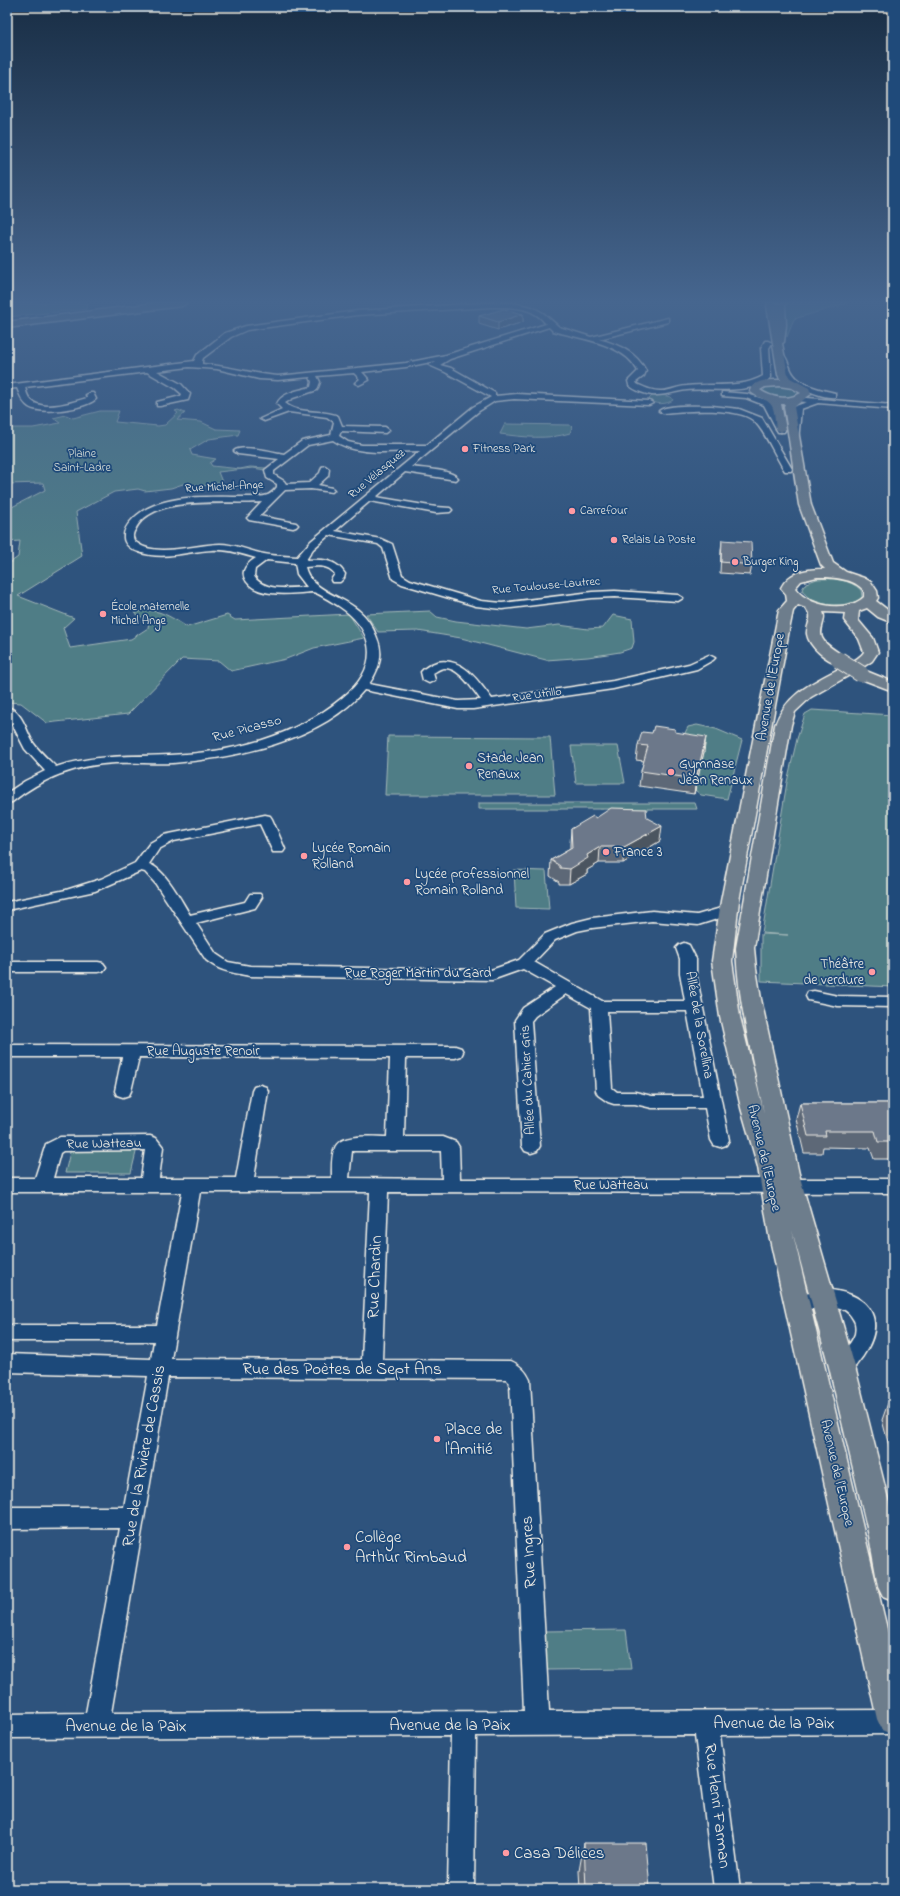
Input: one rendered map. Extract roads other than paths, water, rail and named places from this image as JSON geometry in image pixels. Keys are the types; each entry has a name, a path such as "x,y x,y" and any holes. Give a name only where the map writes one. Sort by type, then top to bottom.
{"main road":[{"path":"758,391 777,405 792,500 815,564 810,574"},
{"path":"803,391 800,397 789,406 805,505 827,565 841,575"},
{"path":"770,399 800,397"},
{"path":"811,606 837,610 853,608 869,601 872,595 869,588 855,579 825,573 810,574 798,577 790,583 788,588 792,595 811,606 819,614 819,620 814,633 816,639 829,653 861,674 893,687"},
{"name":"Avenue de l'Europe","path":"782,1186 730,1017 722,961 728,911 786,610 794,602 792,595"},
{"path":"869,601 881,614 893,619"},
{"name":"Avenue de l'Europe","path":"853,608 851,620 866,638 871,652 867,658 817,687 799,700 788,711 783,725 745,948 746,969 782,1186 781,1235 842,1367 893,1586"},
{"name":"Avenue de l'Europe","path":"810,1300 885,1650 893,1719"}],"street":[{"path":"22,391 26,400 41,408 65,406 92,399 90,396"},
{"path":"160,404 179,401 185,398 186,394 183,391"},
{"path":"304,391 290,396 282,401 283,407 288,410 333,416 337,419 336,433 345,444 362,448 428,448"},
{"path":"485,391 495,397 517,396 612,400 678,391"},
{"path":"641,391 646,396 668,405 675,404 678,399 689,391"},
{"path":"709,391 747,396 762,400 770,408 781,430"},
{"path":"818,391 852,403"},
{"path":"660,393 678,399"},
{"name":"Rue Vélasquez","path":"301,562 308,550 327,532 472,411 495,397"},
{"path":"800,397 893,407"},
{"path":"794,441 797,408 809,403 893,404"},
{"path":"663,411 698,409 730,411 752,415 759,420 788,469"},
{"path":"264,419 288,410"},
{"name":"Rue Michel-Ange","path":"336,580 339,578 340,574 336,567 324,563 301,562 265,557 222,547 164,552 142,550 130,541 129,532 131,524 146,511 161,505 182,502 271,498 276,495 282,486 281,483 270,476 268,472 271,467 305,443 336,433 384,430"},
{"path":"238,451 257,452 285,457"},
{"path":"311,486 325,474 325,469"},
{"path":"403,469 446,475 453,478"},
{"path":"282,486 311,486 329,490"},
{"path":"271,498 252,518 293,525"},
{"path":"368,498 436,510 447,510"},
{"name":"Rue Toulouse-Lautrec","path":"327,532 381,542 388,546 397,578 480,604 502,606 600,594 678,598"},
{"path":"265,557 252,566 249,572 249,577 252,582 261,587 276,590 318,589"},
{"name":"Rue Picasso","path":"7,799 30,783 54,772 80,765 106,760 169,759 218,753 269,741 289,734 319,719 344,703 362,686 369,676 375,658 374,642 366,623 352,609 318,589 305,578 300,568 301,562"},
{"name":"Rue Utrillo","path":"362,686 458,705 473,705 613,685 693,667 708,658"},
{"path":"429,680 427,672 432,667 446,664 463,671 488,702"},
{"path":"7,710 16,720 28,746 54,772"},
{"path":"7,906 84,890 102,884 140,866 149,849 162,840 261,819 267,821 278,849"},
{"name":"Rue Roger Martin du Gard","path":"140,866 152,871 188,920 211,957 223,966 237,969 492,976 524,963 550,937 572,928 592,923 652,916 698,920 728,911"},
{"path":"188,920 250,905 255,897"},
{"path":"698,920 725,935"},
{"name":"Allée de la Sorellina","path":"684,948 688,959 688,974 720,1140"},
{"path":"524,963 599,1006 694,1006"},
{"path":"7,967 98,967"},
{"name":"Allée du Cahier Gris","path":"531,1146 523,1020 529,1012 566,987"},
{"path":"814,996 838,1001 893,1002"},
{"path":"599,1006 604,1091 614,1098 635,1098 652,1102 713,1102"},
{"name":"Rue Auguste Renoir","path":"7,1051 455,1052"},
{"path":"123,1091 132,1051"},
{"path":"396,1144 398,1051"},
{"path":"244,1185 260,1091"},
{"name":"Rue Watteau","path":"42,1185 52,1149 60,1144 150,1143 154,1147 149,1185"},
{"path":"340,1185 343,1148 349,1144 444,1144 450,1147 450,1185"},
{"name":"Rue Watteau","path":"7,1185 893,1186"},
{"name":"Rue de la Rivière de Cassis","path":"96,1726 192,1185"},
{"name":"Rue Chardin","path":"364,1369 379,1185"},
{"path":"7,1333 166,1333"},
{"name":"Rue des Poètes de Sept Ans","path":"7,1363 160,1368 511,1370 520,1380"},
{"name":"Rue Ingres","path":"520,1380 537,1724"},
{"path":"7,1518 133,1517"},
{"name":"Avenue de la Paix","path":"7,1726 893,1722"},
{"name":"Rue Henri Farman","path":"706,1723 727,1889"},
{"path":"461,1889 464,1724"}],"place":[{"name":"Fitness Park","path":"465,449"},
{"name":"Carrefour","path":"572,511"},
{"name":"Relais La Poste","path":"614,540"},
{"name":"Burger King","path":"735,562"},
{"name":"École maternelle Michel Ange","path":"103,614"},
{"name":"Stade Jean Renaux","path":"469,766"},
{"name":"Gymnase Jean Renaux","path":"671,772"},
{"name":"France 3","path":"606,852"},
{"name":"Lycée Romain Rolland","path":"304,856"},
{"name":"Lycée professionnel Romain Rolland","path":"407,882"},
{"name":"Théâtre de verdure","path":"872,972"},
{"name":"Place de l'Amitié","path":"437,1439"},
{"name":"Collège Arthur Rimbaud","path":"347,1547"},
{"name":"Casa Délices","path":"506,1853"}],"park label":[{"name":"Plaine Saint-Ladre","path":"82,461"}]}
